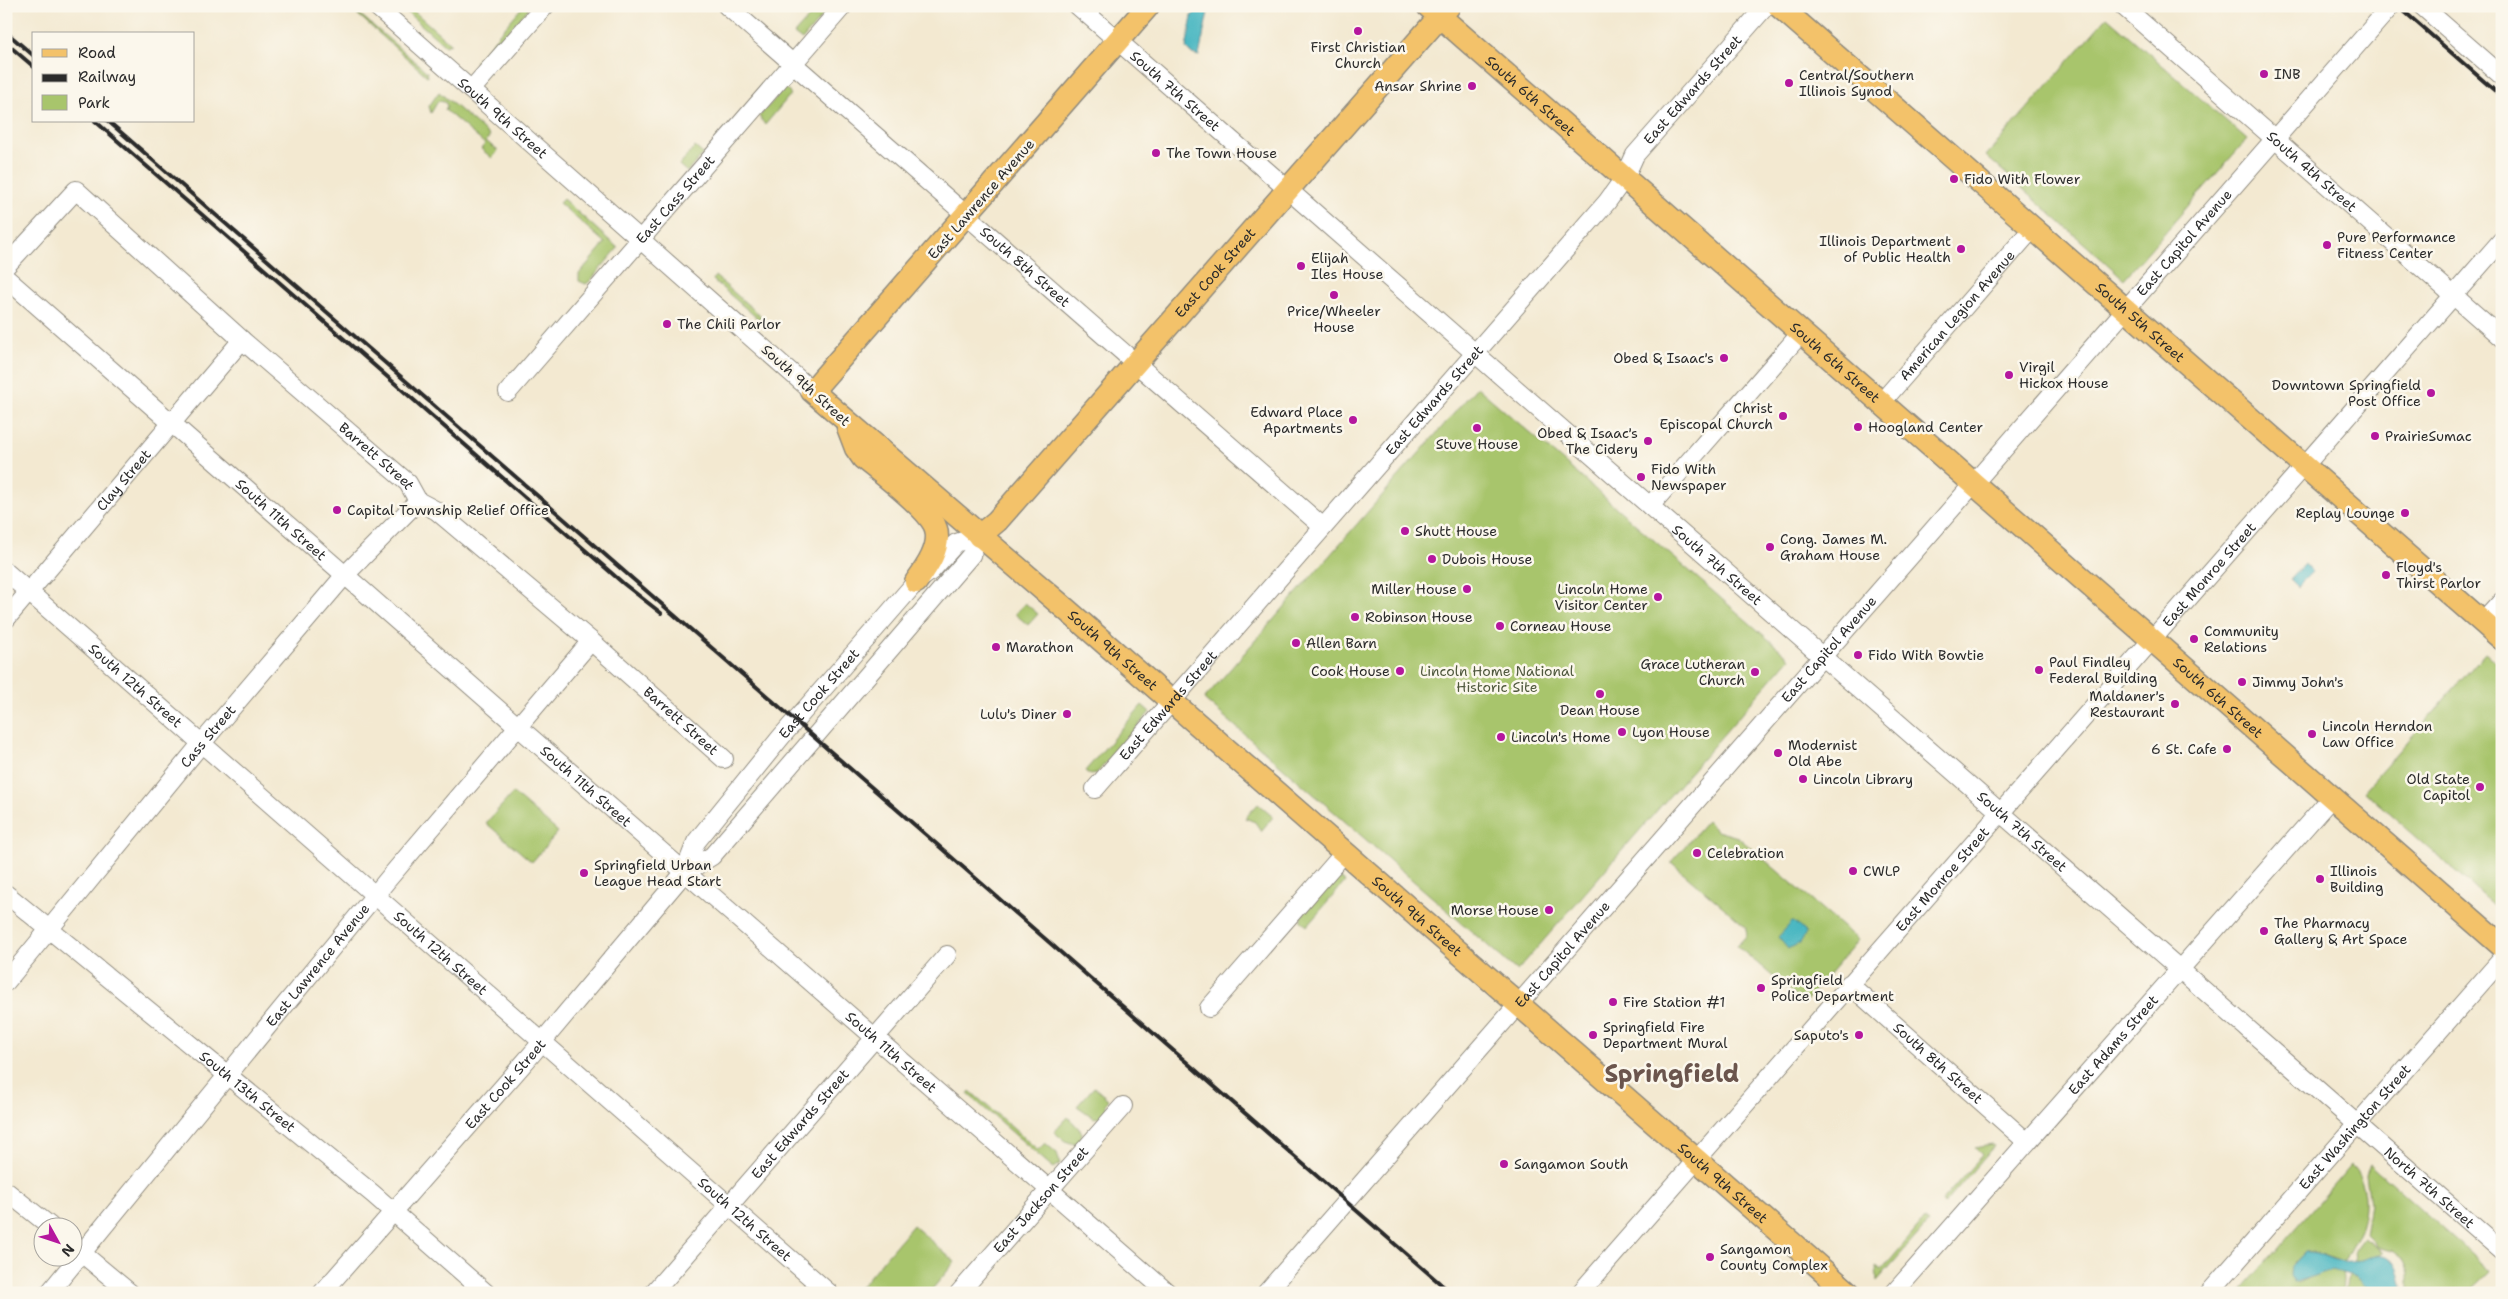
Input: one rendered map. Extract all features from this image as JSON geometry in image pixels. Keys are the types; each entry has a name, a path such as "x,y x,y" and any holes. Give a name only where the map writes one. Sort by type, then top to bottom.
{"main road":[{"name":"East Lawrence Avenue","path":"812,391 968,215 1148,6"},
{"name":"South 5th Street","path":"1780,6 2502,639"},
{"name":"South 6th Street","path":"1439,10 1881,403 2502,946"},
{"name":"East Cook Street","path":"979,536 997,521 1137,363 1288,190 1439,10"},
{"name":"South 9th Street","path":"812,391 1172,701 1849,1293"},
{"path":"846,421 856,448 863,458 927,513 936,529 934,550 927,566 916,582"}],"street":[{"name":"South 9th Street","path":"376,6 641,238 812,391"},
{"path":"471,90 545,6"},
{"name":"South 8th Street","path":"727,6 1323,527"},
{"name":"East Cass Street","path":"508,392 844,6"},
{"name":"South 7th Street","path":"1078,6 2356,1124"},
{"name":"East Edwards Street","path":"1095,789 1607,202 1625,177 1635,155 1766,6"},
{"name":"South 4th Street","path":"2123,6 2502,338"},
{"name":"East Capitol Avenue","path":"1266,1293 2391,6"},
{"path":"2422,6 2502,76"},
{"name":"Barrett Street","path":"6,266 76,190 242,340 408,483 418,500 437,511 591,641 724,759"},
{"name":"American Legion Avenue","path":"1881,403 2033,228"},
{"name":"East Monroe Street","path":"1580,1293 2502,240"},
{"name":"South 11th Street","path":"6,278 518,725 684,873 1168,1293"},
{"path":"1650,506 1802,332"},
{"name":"Clay Street","path":"6,619 242,340"},
{"name":"Cass Street","path":"6,982 345,574 418,500"},
{"name":"East Cook Street","path":"684,873 696,842 781,737 916,582 931,571 956,543 979,536"},
{"name":"East Cook Street","path":"322,1293 542,1042 684,873 712,856 966,560 979,536"},
{"name":"South 12th Street","path":"6,572 829,1293"},
{"path":"2483,622 2502,601"},
{"name":"East Lawrence Avenue","path":"82,1243 228,1075 374,895 591,641"},
{"name":"East Adams Street","path":"1894,1293 2332,797"},
{"path":"1209,1008 1345,852"},
{"name":"South 13th Street","path":"6,894 393,1212 486,1293"},
{"name":"East Edwards Street","path":"653,1293 947,955"},
{"name":"East Washington Street","path":"2209,1293 2502,960"},
{"name":"South 8th Street","path":"1849,984 2028,1142"},
{"name":"East Jackson Street","path":"959,1293 1123,1106"},
{"name":"North 7th Street","path":"2356,1124 2502,1251"},
{"path":"6,1191 37,1216"},
{"path":"82,1253 130,1293"},
{"name":"East Lawrence Avenue","path":"49,1293 66,1266"}],"green space":[{"path":"400,6 408,6 451,44 445,46"},
{"path":"523,6 528,6 528,9 481,63 475,62"},
{"path":"819,6 831,6 802,40 794,34"},
{"path":"355,12 427,72 428,77"},
{"path":"2107,17 2247,139 2124,279 1986,156"},
{"path":"785,88 791,94 765,125 759,116"},
{"path":"439,92 490,136 486,141 498,151 492,158 481,149 485,144 445,110 447,106 445,102 438,101 431,113 429,106"},
{"path":"695,147 703,154 687,172 679,165"},
{"path":"563,199 618,248 586,284 579,281 579,274 605,243 559,203"},
{"path":"715,276 762,317 758,319 713,280"},
{"name":"Lincoln Home National Historic Site","path":"1477,387 1790,658 1517,971 1204,699"},
{"path":"1025,603 1038,614 1028,625 1015,614"},
{"path":"2485,653 2502,667 2502,912 2364,791"},
{"path":"1142,705 1150,712 1096,774 1090,775 1085,771"},
{"path":"513,793 558,832 532,862 486,823"},
{"path":"1258,804 1273,817 1261,831 1255,822 1245,818"},
{"path":"1707,821 1717,831 1738,837 1858,940 1804,1003 1737,946 1747,935 1745,926 1671,862"},
{"path":"1337,875 1345,882 1307,926 1301,921 1301,916"},
{"path":"1094,1087 1109,1100 1105,1104 1107,1109 1102,1116 1094,1118 1077,1106"},
{"path":"970,1091 1038,1150 1045,1143 1057,1153 1060,1164 1054,1168 1050,1165 968,1094"},
{"path":"1068,1117 1082,1132 1081,1140 1074,1144 1065,1141 1054,1132"},
{"path":"1993,1145 1943,1205 1941,1202 1982,1155 1975,1148"},
{"path":"2370,1164 2491,1271 2468,1293 2409,1293 2409,1272 2404,1260 2392,1251 2378,1247 2365,1234 2370,1205 2366,1174"},
{"path":"2351,1165 2361,1179 2365,1204 2363,1222 2344,1262 2314,1252 2306,1252 2294,1264 2291,1273 2297,1283 2327,1270 2342,1271 2342,1293 2240,1293"},
{"path":"1924,1220 1928,1223 1877,1281 1876,1266 1882,1270"},
{"path":"913,1225 955,1262 929,1293 858,1293 857,1291"},
{"path":"2363,1238 2384,1252 2355,1261 2354,1250"},
{"path":"2350,1274 2365,1283 2372,1293 2345,1293"}],"water":[{"path":"1202,7 1209,7 1199,56 1192,54 1186,48 1192,17 1190,17"},
{"path":"2305,564 2312,572 2297,587 2290,580"},
{"path":"1792,922 1806,933 1800,943 1788,949 1778,937"},
{"path":"2306,1252 2316,1253 2343,1262 2384,1255 2394,1262 2400,1274 2402,1293 2372,1293 2357,1277 2332,1270 2295,1282 2291,1276 2292,1267"}],"railway":[{"path":"2398,6 2502,97"},
{"path":"6,32 32,54"},
{"path":"6,43 32,65"},
{"path":"96,122 624,584 661,613"},
{"path":"109,122 1451,1293"}],"place":[{"name":"First Christian Church","path":"1358,31"},
{"name":"INB","path":"2264,74"},
{"name":"Central/Southern Illinois Synod","path":"1789,83"},
{"name":"Ansar Shrine","path":"1472,86"},
{"name":"The Town House","path":"1156,153"},
{"name":"Fido With Flower","path":"1954,179"},
{"name":"Pure Performance Fitness Center","path":"2327,245"},
{"name":"Illinois Department of Public Health","path":"1961,249"},
{"name":"Elijah Iles House","path":"1301,266"},
{"name":"Price/Wheeler House","path":"1334,295"},
{"name":"The Chili Parlor","path":"667,324"},
{"name":"Obed & Isaac's","path":"1724,358"},
{"name":"Virgil Hickox House","path":"2009,375"},
{"name":"Downtown Springfield Post Office","path":"2431,393"},
{"name":"Christ Episcopal Church","path":"1783,416"},
{"name":"Edward Place Apartments","path":"1353,420"},
{"name":"Hoogland Center","path":"1858,427"},
{"name":"Stuve House","path":"1477,428"},
{"name":"PrairieSumac","path":"2375,436"},
{"name":"Obed & Isaac's The Cidery","path":"1648,441"},
{"name":"Fido With Newspaper","path":"1641,477"},
{"name":"Capital Township Relief Office","path":"337,510"},
{"name":"Replay Lounge","path":"2405,513"},
{"name":"Shutt House","path":"1405,531"},
{"name":"Cong. James M. Graham House","path":"1770,547"},
{"name":"Dubois House","path":"1432,559"},
{"name":"Floyd's Thirst Parlor","path":"2386,575"},
{"name":"Miller House","path":"1467,589"},
{"name":"Lincoln Home Visitor Center","path":"1658,597"},
{"name":"Robinson House","path":"1355,617"},
{"name":"Corneau House","path":"1500,626"},
{"name":"Community Relations","path":"2194,639"},
{"name":"Allen Barn","path":"1296,643"},
{"name":"Marathon","path":"996,647"},
{"name":"Fido With Bowtie","path":"1858,655"},
{"name":"Paul Findley Federal Building","path":"2039,670"},
{"name":"Cook House","path":"1400,671"},
{"name":"Grace Lutheran Church","path":"1755,672"},
{"name":"Jimmy John's","path":"2242,682"},
{"name":"Dean House","path":"1600,694"},
{"name":"Maldaner's Restaurant","path":"2175,704"},
{"name":"Lulu's Diner","path":"1067,714"},
{"name":"Lyon House","path":"1622,732"},
{"name":"Lincoln Herndon Law Office","path":"2312,734"},
{"name":"Lincoln's Home","path":"1501,737"},
{"name":"6 St. Cafe","path":"2227,749"},
{"name":"Modernist Old Abe","path":"1778,753"},
{"name":"Lincoln Library","path":"1803,779"},
{"name":"Old State Capitol","path":"2480,787"},
{"name":"Celebration","path":"1697,853"},
{"name":"CWLP","path":"1853,871"},
{"name":"Springfield Urban League Head Start","path":"584,873"},
{"name":"Illinois Building","path":"2320,879"},
{"name":"Morse House","path":"1549,910"},
{"name":"The Pharmacy Gallery & Art Space","path":"2264,931"},
{"name":"Springfield Police Department","path":"1761,988"},
{"name":"Fire Station #1","path":"1613,1002"},
{"name":"Springfield Fire Department Mural","path":"1593,1035"},
{"name":"Saputo's","path":"1859,1035"},
{"name":"Sangamon South","path":"1504,1164"},
{"name":"Sangamon County Complex","path":"1710,1257"}],"district":[{"name":"Springfield","path":"1672,1074"}]}
